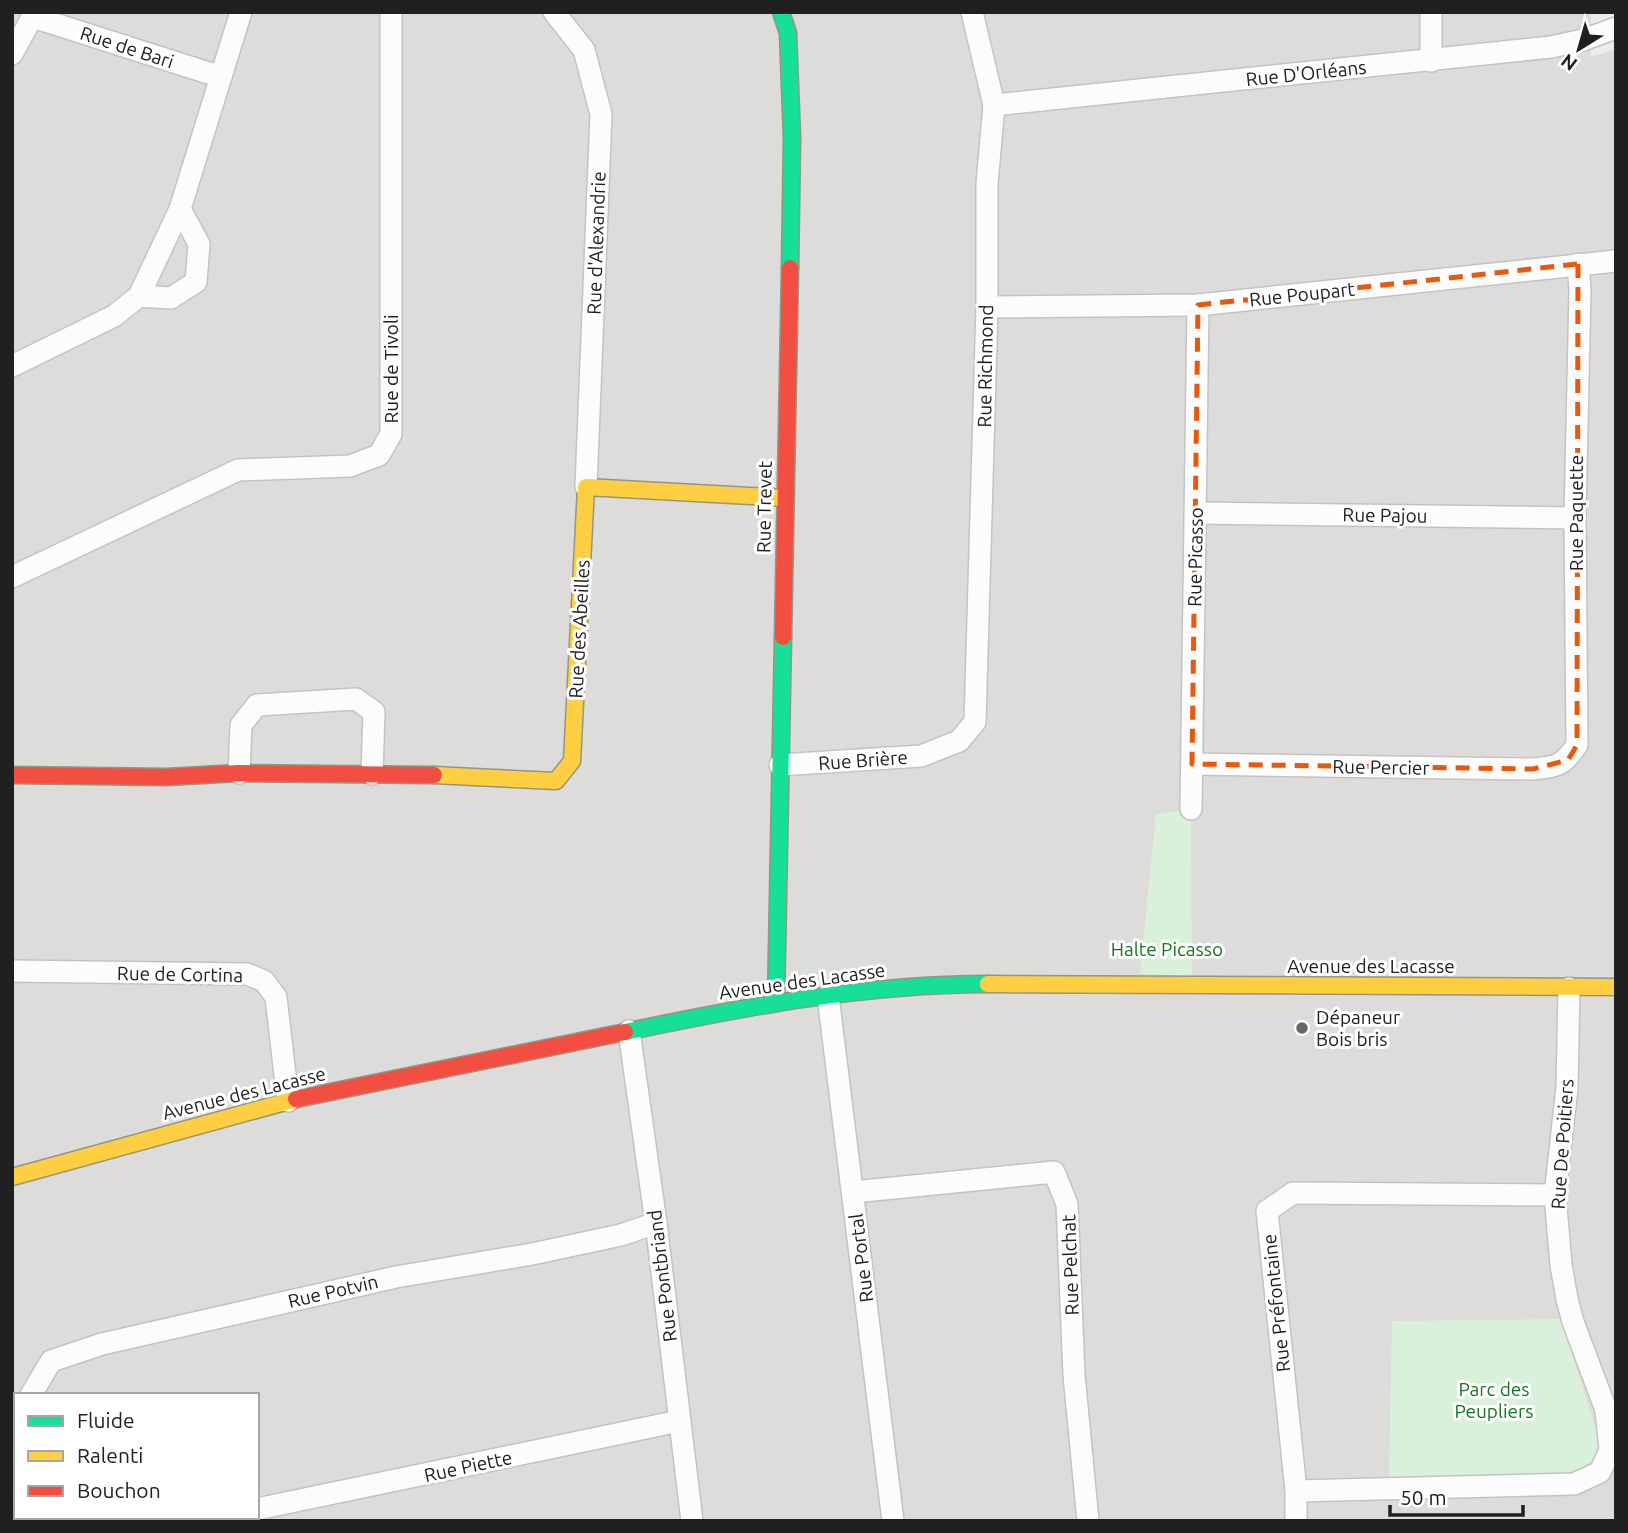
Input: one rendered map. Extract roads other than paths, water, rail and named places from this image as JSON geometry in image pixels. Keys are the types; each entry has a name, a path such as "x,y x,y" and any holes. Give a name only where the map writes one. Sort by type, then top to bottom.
{"street":[{"path":"12,366 114,316 139,296 180,209 241,12"},
{"name":"Rue de Tivoli","path":"12,577 238,470 350,466 379,455 391,434 391,12"},
{"name":"Rue d'Alexandrie","path":"554,12 584,50 601,114 586,487"},
{"name":"Rue Trevet","path":"776,1003 792,138 788,33 781,12"},
{"name":"Rue Richmond","path":"972,12 994,105 987,184 987,307 975,722"},
{"path":"1431,12 1431,61"},
{"path":"12,54 34,15"},
{"name":"Rue de Bari","path":"34,15 221,77"},
{"name":"Rue D'Orléans","path":"994,105 1431,61 1561,45 1616,28"},
{"path":"139,296 170,299 196,282 199,244 180,209"},
{"name":"Rue Poupart","path":"987,307 1198,305 1616,261"},
{"name":"Rue Paquette","path":"1568,760 1577,745 1575,518 1580,290 1578,264"},
{"name":"Rue Picasso","path":"1191,809 1198,305"},
{"path":"586,487 785,498"},
{"name":"Rue des Abeilles","path":"12,775 166,778 239,773 372,774 556,781 572,761 586,487"},
{"name":"Rue Pajou","path":"1195,513 1575,518"},
{"path":"239,773 242,725 257,705 356,699 374,712 372,774"},
{"name":"Rue Brière","path":"780,765 922,756 959,741 975,722"},
{"name":"Rue Percier","path":"1192,764 1533,769 1553,767 1568,760"},
{"name":"Rue de Cortina","path":"12,971 247,974 264,981 276,997 288,1101"},
{"name":"Avenue des Lacasse","path":"12,1177 288,1101 629,1031 776,1003 828,996 943,984 1616,987"},
{"name":"Rue De Poitiers","path":"1296,1491 1574,1484 1600,1472 1610,1450 1606,1410 1567,1299 1555,1195 1567,1088 1569,988"},
{"name":"Rue Portal","path":"828,996 893,1521"},
{"name":"Rue Pontbriand","path":"629,1031 656,1223 692,1521"},
{"name":"Rue Pelchat","path":"853,1192 1054,1172 1067,1204 1074,1375 1088,1521"},
{"name":"Rue Préfontaine","path":"1296,1521 1296,1491 1267,1212 1293,1193 1555,1195"},
{"name":"Rue Potvin","path":"33,1393 51,1361 102,1344 396,1277 532,1254 621,1235 656,1223"},
{"name":"Rue Piette","path":"259,1509 679,1421"}],"place":[{"name":"Dépaneur Bois bris","path":"1302,1028"}],"park label":[{"name":"Halte Picasso","path":"1167,949"},
{"name":"Parc des Peupliers","path":"1494,1400"}]}
